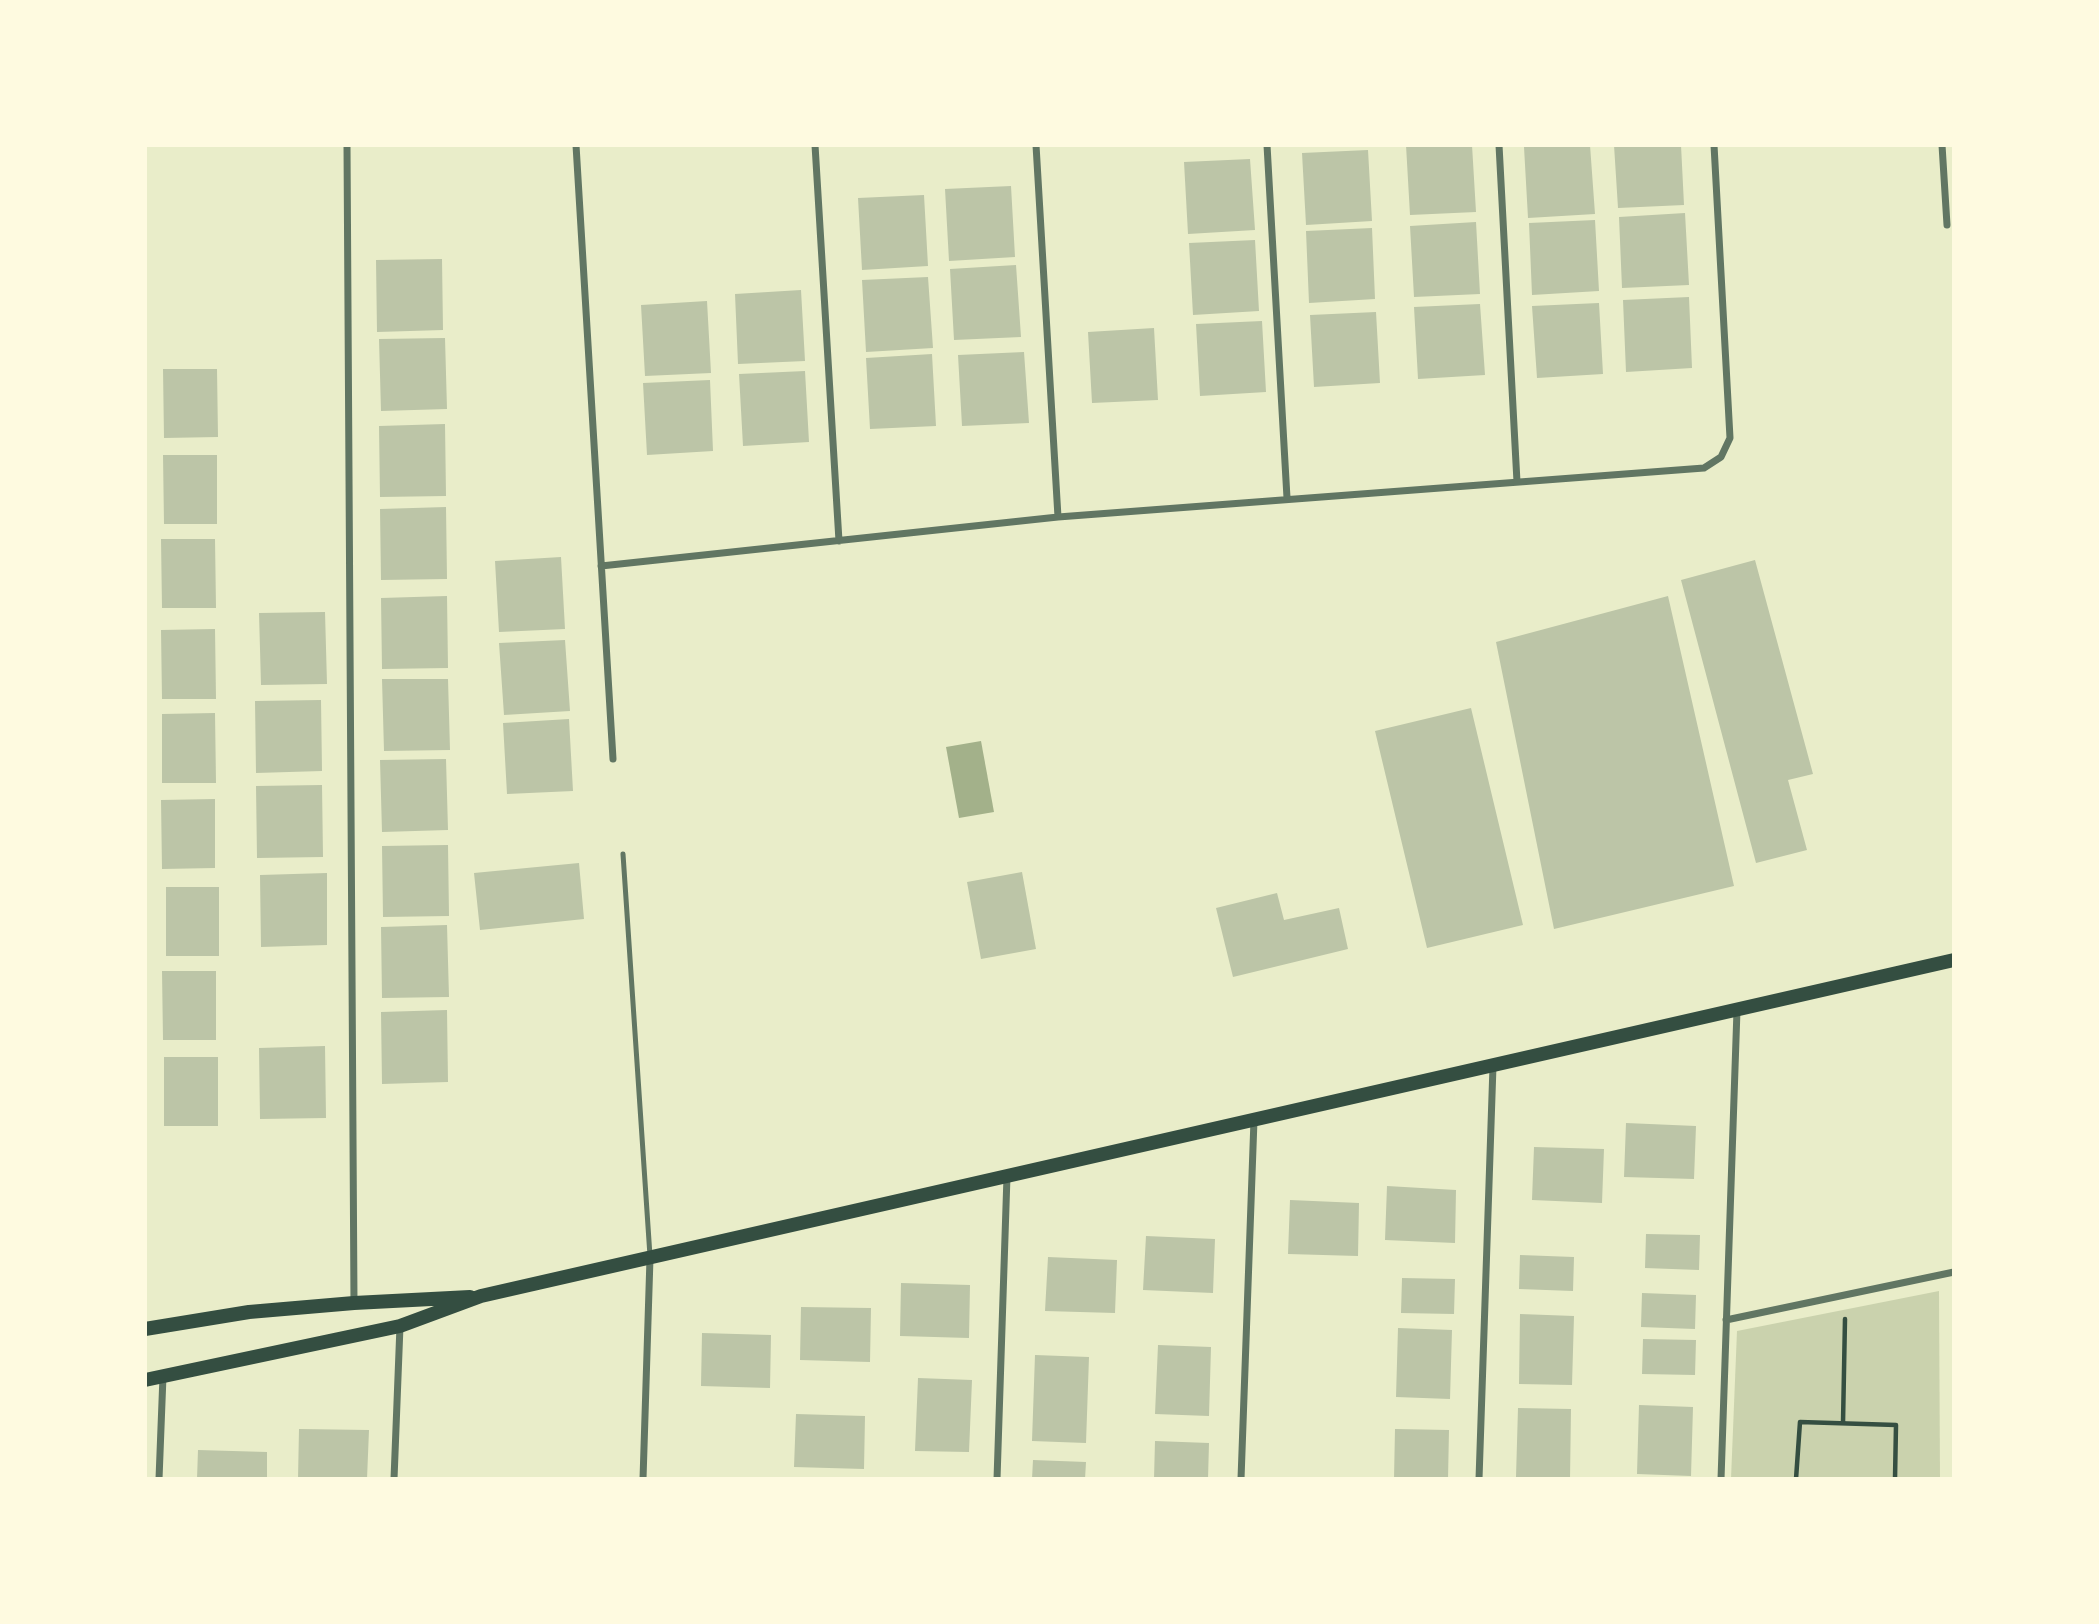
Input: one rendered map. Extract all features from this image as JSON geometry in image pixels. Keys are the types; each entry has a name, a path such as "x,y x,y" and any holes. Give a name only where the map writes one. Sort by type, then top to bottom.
{"main road":[{"path":"145,1380 400,1326 481,1296 1954,960"},
{"path":"145,1329 249,1312 481,1296"}],"street":[{"path":"347,145 354,1303"},
{"path":"576,145 613,759"},
{"path":"815,145 839,541"},
{"path":"1036,145 1058,517"},
{"path":"1267,145 1287,498"},
{"path":"1499,145 1517,482"},
{"path":"601,566 1058,517 1704,468 1721,457 1727,449 1730,428 1714,145"},
{"path":"1942,145 1947,225"},
{"path":"1721,1479 1737,1010"},
{"path":"1479,1479 1493,1065"},
{"path":"1241,1479 1254,1120"},
{"path":"998,1479 1007,1176"},
{"path":"643,1479 650,1258"},
{"path":"1726,1320 1954,1272"},
{"path":"394,1479 400,1326"},
{"path":"159,1479 163,1376"}],"lane":[{"path":"624,854 650,1258"}],"path":[{"path":"1843,1423 1845,1295"},
{"path":"1796,1479 1800,1422 1896,1425 1895,1479"}],"shaded area":[{"path":"981,741 994,812 959,818 946,747"},
{"path":"1939,1291 1940,1479 1731,1479 1737,1331"}],"building":[{"path":"1406,145 1472,145 1476,212 1410,215"},
{"path":"1590,145 1595,214 1528,218 1524,147"},
{"path":"1614,145 1681,145 1684,205 1618,208"},
{"path":"1368,150 1372,221 1306,225 1302,153"},
{"path":"1250,159 1255,230 1188,234 1184,162"},
{"path":"1011,186 1015,257 949,261 945,189"},
{"path":"924,195 928,266 862,270 858,198"},
{"path":"1685,213 1689,285 1622,288 1619,217"},
{"path":"1595,220 1599,291 1532,295 1529,223"},
{"path":"1476,222 1480,294 1414,297 1410,226"},
{"path":"1372,228 1375,299 1309,303 1306,231"},
{"path":"1255,240 1259,311 1193,315 1189,243"},
{"path":"442,259 443,330 377,332 376,260"},
{"path":"1016,265 1021,337 954,340 950,269"},
{"path":"928,277 933,348 866,352 862,280"},
{"path":"801,290 805,361 738,364 735,294"},
{"path":"1689,297 1692,368 1626,372 1623,300"},
{"path":"707,301 711,373 645,376 641,305"},
{"path":"1599,303 1603,374 1537,378 1532,306"},
{"path":"1480,304 1485,375 1418,379 1414,307"},
{"path":"1376,312 1380,383 1314,387 1310,315"},
{"path":"1262,321 1266,392 1200,396 1196,324"},
{"path":"1154,328 1158,400 1092,403 1088,332"},
{"path":"445,338 447,409 381,411 379,339"},
{"path":"1024,352 1029,423 962,426 958,355"},
{"path":"932,354 936,426 870,429 866,358"},
{"path":"163,369 217,369 218,437 164,438"},
{"path":"805,371 809,442 743,446 739,374"},
{"path":"710,380 713,451 647,455 643,383"},
{"path":"445,424 446,496 380,497 379,426"},
{"path":"163,455 217,455 217,524 164,524"},
{"path":"446,507 447,579 381,580 380,509"},
{"path":"161,539 215,539 216,608 162,608"},
{"path":"561,557 565,629 499,632 495,561"},
{"path":"1755,560 1813,774 1788,780 1807,850 1756,863 1681,580"},
{"path":"447,596 448,668 382,669 381,598"},
{"path":"1668,596 1734,886 1554,929 1496,642"},
{"path":"325,612 327,684 261,685 259,613"},
{"path":"215,629 216,699 162,699 161,630"},
{"path":"565,640 570,711 504,715 499,643"},
{"path":"382,679 448,679 450,750 384,751"},
{"path":"321,700 322,771 256,773 255,701"},
{"path":"1471,708 1523,925 1427,948 1375,731"},
{"path":"215,713 216,783 162,783 162,714"},
{"path":"569,719 573,791 507,794 503,723"},
{"path":"446,759 448,830 382,832 380,760"},
{"path":"322,785 323,857 257,858 256,786"},
{"path":"215,799 215,868 162,869 161,800"},
{"path":"448,845 449,916 383,917 382,846"},
{"path":"579,863 584,919 480,930 474,873"},
{"path":"1022,872 1036,949 981,959 967,882"},
{"path":"327,873 327,945 261,947 260,875"},
{"path":"166,887 219,887 219,956 166,956"},
{"path":"1277,893 1284,920 1339,908 1348,949 1233,977 1216,908"},
{"path":"447,925 449,997 382,998 381,927"},
{"path":"162,971 216,971 216,1040 163,1040"},
{"path":"447,1010 448,1082 382,1084 381,1012"},
{"path":"325,1046 326,1118 260,1119 259,1048"},
{"path":"164,1057 218,1057 218,1126 164,1126"},
{"path":"1626,1123 1696,1126 1694,1179 1624,1177"},
{"path":"1534,1147 1604,1149 1602,1203 1532,1200"},
{"path":"1387,1186 1456,1190 1455,1243 1385,1240"},
{"path":"1290,1200 1359,1203 1358,1256 1288,1254"},
{"path":"1646,1234 1700,1235 1699,1270 1645,1268"},
{"path":"1146,1236 1215,1239 1213,1293 1143,1290"},
{"path":"1520,1255 1574,1257 1573,1291 1519,1289"},
{"path":"1048,1257 1117,1260 1115,1313 1045,1311"},
{"path":"1402,1278 1455,1279 1454,1314 1401,1313"},
{"path":"901,1283 970,1285 969,1338 900,1336"},
{"path":"1642,1293 1696,1295 1695,1329 1641,1327"},
{"path":"801,1307 871,1308 870,1362 800,1360"},
{"path":"1520,1314 1574,1316 1572,1385 1519,1384"},
{"path":"1398,1328 1452,1330 1450,1399 1396,1397"},
{"path":"702,1333 771,1335 770,1388 701,1386"},
{"path":"1643,1339 1696,1340 1695,1375 1642,1374"},
{"path":"1158,1345 1211,1347 1209,1416 1155,1414"},
{"path":"1035,1355 1089,1357 1086,1443 1032,1441"},
{"path":"918,1378 972,1380 969,1452 915,1451"},
{"path":"1639,1405 1693,1407 1691,1476 1637,1474"},
{"path":"1518,1408 1571,1409 1570,1479 1516,1477"},
{"path":"796,1414 865,1416 864,1469 794,1467"},
{"path":"299,1429 369,1430 367,1479 298,1479"},
{"path":"1395,1429 1449,1430 1448,1479 1394,1479"},
{"path":"1155,1441 1209,1443 1208,1479 1154,1479"},
{"path":"198,1450 267,1452 267,1479 197,1479"},
{"path":"1033,1460 1086,1462 1085,1479 1032,1479"}]}
